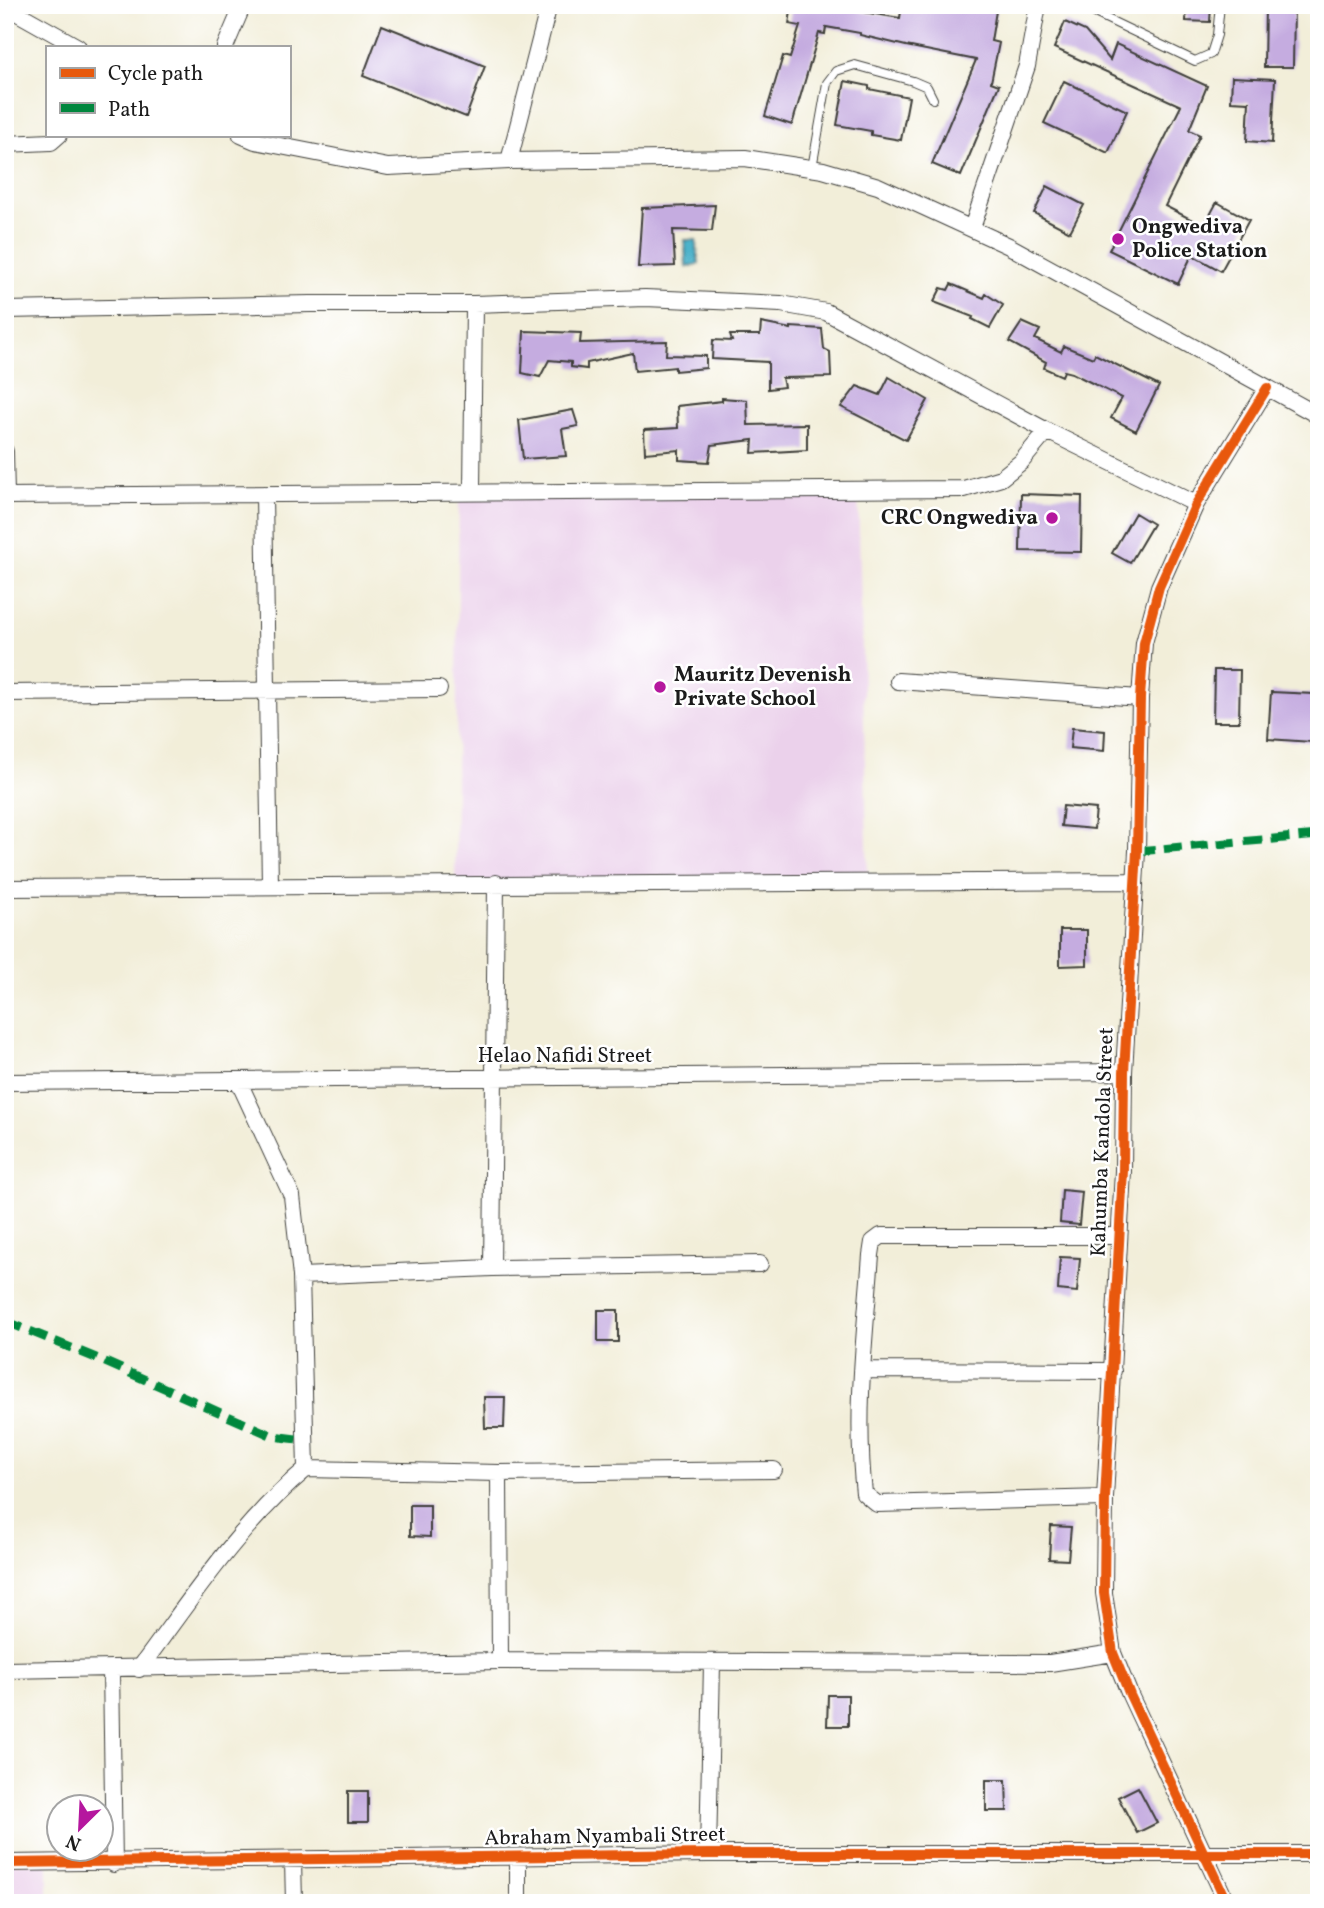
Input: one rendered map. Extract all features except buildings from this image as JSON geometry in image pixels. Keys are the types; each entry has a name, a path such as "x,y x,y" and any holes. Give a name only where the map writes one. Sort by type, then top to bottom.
{"street":[{"path":"225,46 243,5"},
{"path":"509,161 549,5"},
{"path":"971,228 1027,66 1038,5"},
{"path":"5,6 76,46"},
{"path":"5,144 51,142 58,136"},
{"path":"242,136 255,141 388,167 509,161 745,158 812,168 878,186 1009,246 1319,416"},
{"path":"5,310 474,304 645,298 780,304 827,312 1047,431 1196,504"},
{"path":"472,491 474,304"},
{"name":"Kahumba Kandola Street","path":"1227,1903 1113,1653 1104,1593 1105,1498 1113,1371 1144,643 1158,587 1196,504 1267,388"},
{"path":"5,451 6,496 964,489 1001,478 1021,462 1047,431"},
{"path":"264,494 270,885"},
{"path":"898,681 1140,698"},
{"path":"5,693 439,689"},
{"path":"5,888 1135,881"},
{"path":"492,1268 496,883"},
{"name":"Helao Nafidi Street","path":"5,1082 1124,1072"},
{"path":"238,1080 292,1196 301,1276 306,1469"},
{"path":"1105,1498 877,1504 864,1493 861,1469 862,1370 871,1255 873,1242 881,1236 1119,1236"},
{"path":"301,1276 492,1268 760,1264"},
{"path":"862,1370 1113,1371"},
{"path":"139,1669 242,1530 281,1489 306,1469 499,1473 774,1470"},
{"path":"499,1473 500,1661"},
{"path":"5,1670 500,1661 1050,1663 1113,1653"},
{"path":"708,1854 712,1663"},
{"path":"111,1669 114,1864"},
{"name":"Abraham Nyambali Street","path":"5,1863 114,1864 708,1854 1319,1854"},
{"path":"518,1857 518,1903"},
{"path":"293,1860 294,1903"}],"lane":[{"path":"1078,5 1195,61 1211,54 1217,35 1220,5"},
{"path":"812,168 827,83 836,71 855,65 913,81 927,87 933,99"}],"shaded area":[{"name":"Mauritz Devenish Private School","path":"858,489 868,882 455,883 459,491"},
{"path":"5,1863 48,1863 48,1903 5,1903"}],"water":[{"path":"685,240 696,240 699,264 686,267"}],"marked path":[{"path":"1137,851 1319,835"},
{"path":"5,1321 273,1436 305,1440"}],"cycle path":[{"path":"1227,1903 1113,1653 1104,1593 1105,1498 1123,1171 1124,1072 1137,851 1140,698 1144,643 1159,587 1196,504 1267,388"},
{"path":"5,1863 708,1854 1319,1854"}],"place":[{"name":"Ongwediva Police Station","path":"1118,239"},
{"name":"CRC Ongwediva","path":"1052,518"},
{"name":"Mauritz Devenish Private School","path":"660,687"}]}
